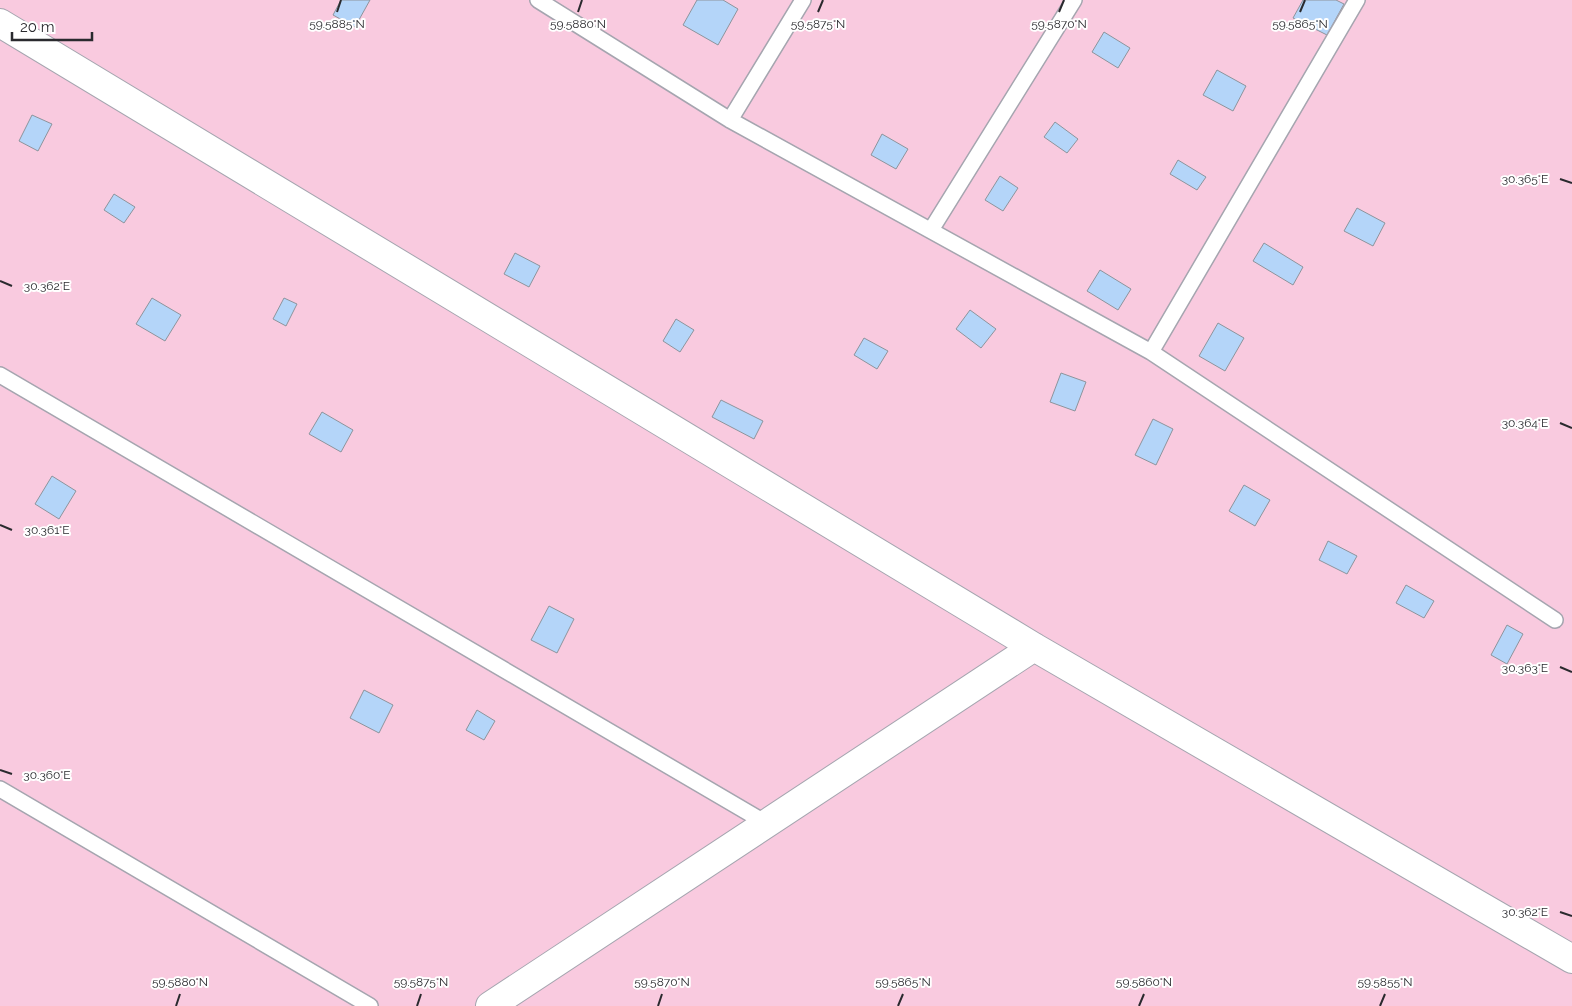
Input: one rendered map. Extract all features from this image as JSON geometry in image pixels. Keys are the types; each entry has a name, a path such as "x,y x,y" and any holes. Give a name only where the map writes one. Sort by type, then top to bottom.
{"street":[{"path":"0,23 1034,648 1572,958"},
{"path":"490,1006 1034,648"}],"lane":[{"path":"538,0 730,120 1151,352 1555,620"},
{"path":"730,120 803,0"},
{"path":"930,230 1074,0"},
{"path":"1151,352 1357,0"},
{"path":"0,375 766,823"},
{"path":"0,788 370,1006"}],"shaded area":[{"path":"0,0 1572,0 1572,1006 0,1006"}],"building":[{"path":"341,0 370,0 355,27 333,15"},
{"path":"697,0 723,0 738,9 718,45 683,25"},
{"path":"1303,0 1336,0 1344,4 1327,35 1293,18"},
{"path":"1104,32 1130,48 1118,68 1092,52"},
{"path":"1217,70 1246,86 1233,111 1203,95"},
{"path":"32,115 52,124 38,151 19,141"},
{"path":"1055,122 1078,139 1067,153 1044,137"},
{"path":"882,134 908,149 896,169 871,155"},
{"path":"1178,160 1206,177 1197,190 1170,174"},
{"path":"1000,176 1018,188 1003,211 985,200"},
{"path":"114,194 135,207 124,223 104,210"},
{"path":"1357,208 1385,223 1373,246 1344,231"},
{"path":"1264,243 1303,267 1293,285 1253,261"},
{"path":"515,253 540,266 529,287 504,274"},
{"path":"1100,270 1131,289 1118,310 1087,291"},
{"path":"152,298 181,315 165,341 136,324"},
{"path":"284,298 297,304 286,326 273,319"},
{"path":"970,310 996,329 981,348 956,329"},
{"path":"676,319 694,330 680,352 663,341"},
{"path":"1218,323 1244,338 1225,371 1199,356"},
{"path":"864,338 888,351 877,369 854,355"},
{"path":"1061,373 1086,382 1075,411 1050,402"},
{"path":"721,400 763,421 754,439 712,417"},
{"path":"322,412 353,430 341,452 309,434"},
{"path":"1153,419 1173,429 1156,465 1135,455"},
{"path":"52,476 76,491 59,519 35,504"},
{"path":"1244,485 1270,500 1255,526 1229,511"},
{"path":"1328,541 1357,556 1347,574 1319,560"},
{"path":"1406,585 1434,601 1424,618 1396,603"},
{"path":"549,606 574,619 557,653 531,640"},
{"path":"1507,625 1523,634 1507,664 1491,655"},
{"path":"364,690 393,705 379,733 350,718"},
{"path":"477,710 495,721 484,740 466,730"}]}
